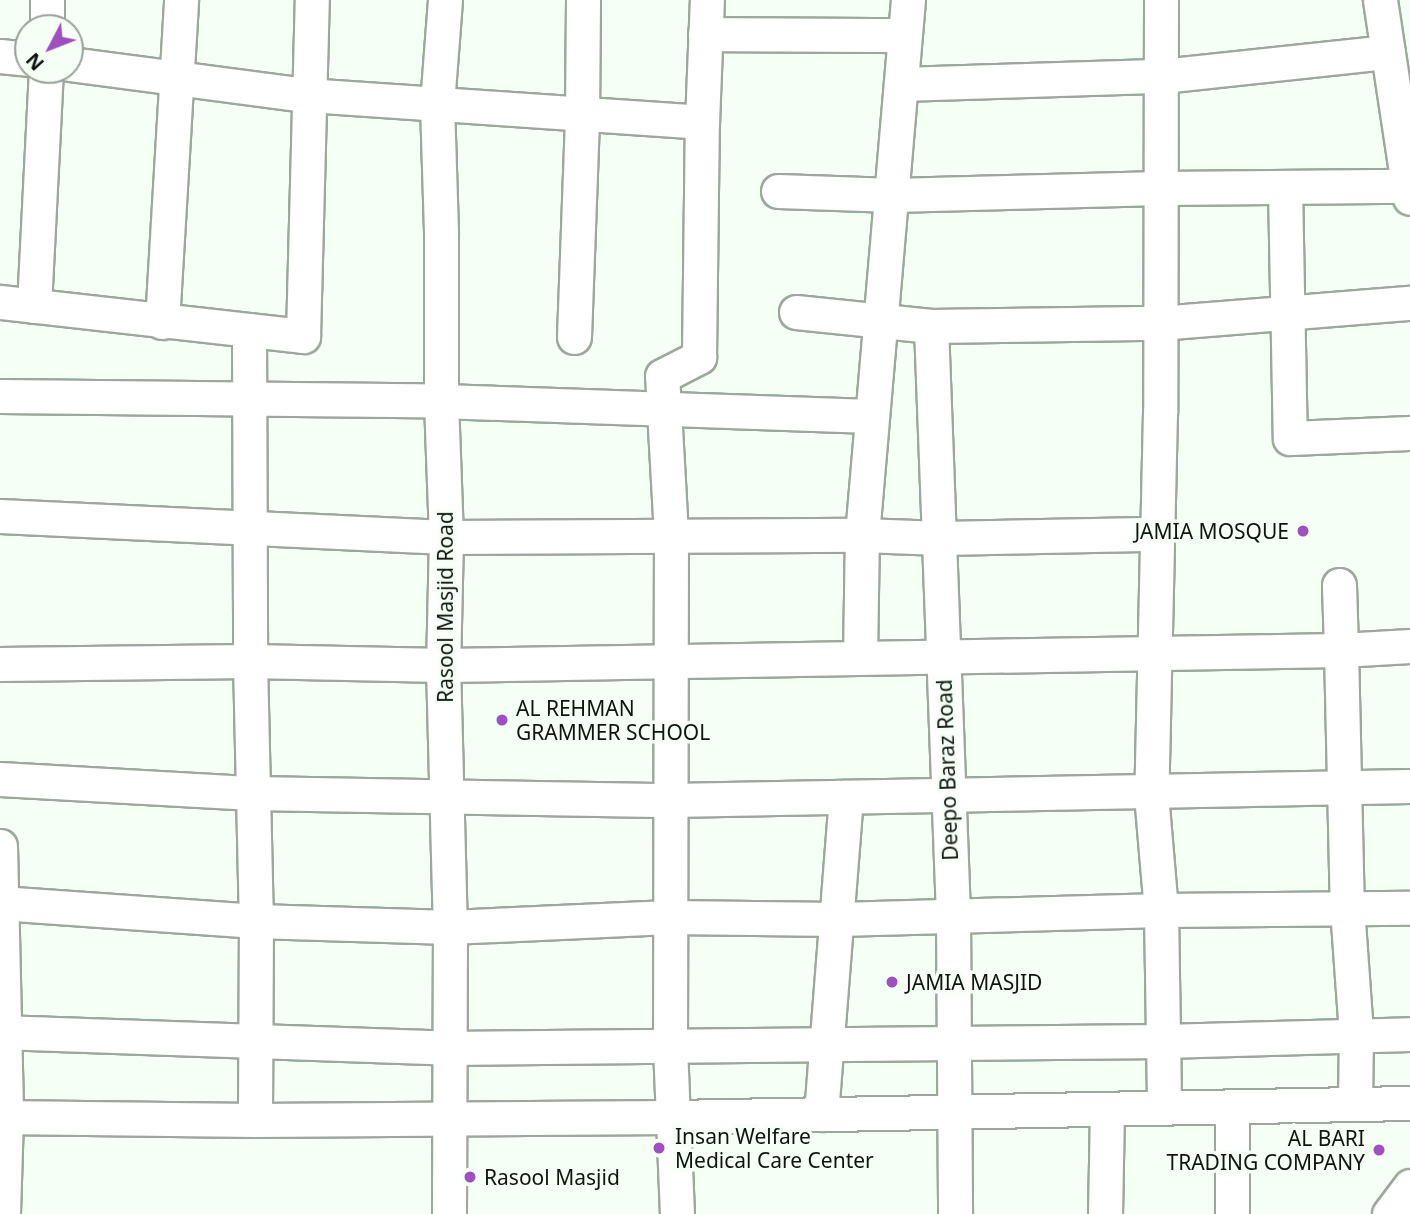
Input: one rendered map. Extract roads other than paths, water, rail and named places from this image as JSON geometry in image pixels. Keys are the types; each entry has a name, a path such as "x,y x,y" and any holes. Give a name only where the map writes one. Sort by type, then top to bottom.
{"street":[{"path":"162,322 181,0"},
{"path":"0,302 303,336 307,95 312,0"},
{"name":"Rasool Masjid Road","path":"445,0 437,104 441,234 440,401 446,537 443,665 450,926 449,1214"},
{"path":"574,337 583,0"},
{"path":"677,1214 670,1046 671,535 662,376 699,357 702,122 707,0"},
{"path":"860,658 862,535 908,0"},
{"path":"1161,0 1157,534 1151,794 1161,910 1164,1108"},
{"path":"778,191 893,195 1285,187 1409,192 1380,0"},
{"path":"705,34 904,35"},
{"path":"901,84 1162,76 1388,52"},
{"path":"84,66 307,95 582,116 702,122"},
{"path":"34,306 45,84"},
{"path":"1285,187 1290,438 1410,433"},
{"path":"796,312 880,319 931,327 1159,323 1410,303"},
{"name":"Deepo Baraz Road","path":"931,327 941,538 946,795 953,916 951,1043 955,1214"},
{"path":"249,330 250,661 256,921 255,1120"},
{"path":"0,396 440,401 871,416"},
{"path":"0,516 250,530 446,537 862,535 941,538 1157,534"},
{"path":"1339,585 1347,908 1356,1033 1355,1104"},
{"path":"0,664 250,661 443,665 1154,654 1410,646"},
{"path":"0,779 253,793 671,800 1151,794 1410,786"},
{"path":"821,1115 846,797"},
{"path":"0,846 3,1214"},
{"path":"1,903 256,921 450,926 669,917 838,919 1161,910 1410,908"},
{"path":"1,1032 450,1048 1164,1041 1356,1033 1410,1034"},
{"path":"3,1117 255,1120 673,1117 1410,1103"},
{"path":"1232,1107 1232,1214"},
{"path":"1105,1214 1107,1109"},
{"path":"1389,1214 1410,1186"}],"place":[{"name":"JAMIA MOSQUE","path":"1303,531"},
{"name":"AL REHMAN GRAMMER SCHOOL","path":"502,720"},
{"name":"JAMIA MASJID","path":"892,982"},
{"name":"Insan Welfare Medical Care Center","path":"659,1148"},
{"name":"AL BARI TRADING COMPANY","path":"1379,1150"},
{"name":"Rasool Masjid","path":"470,1177"}]}
